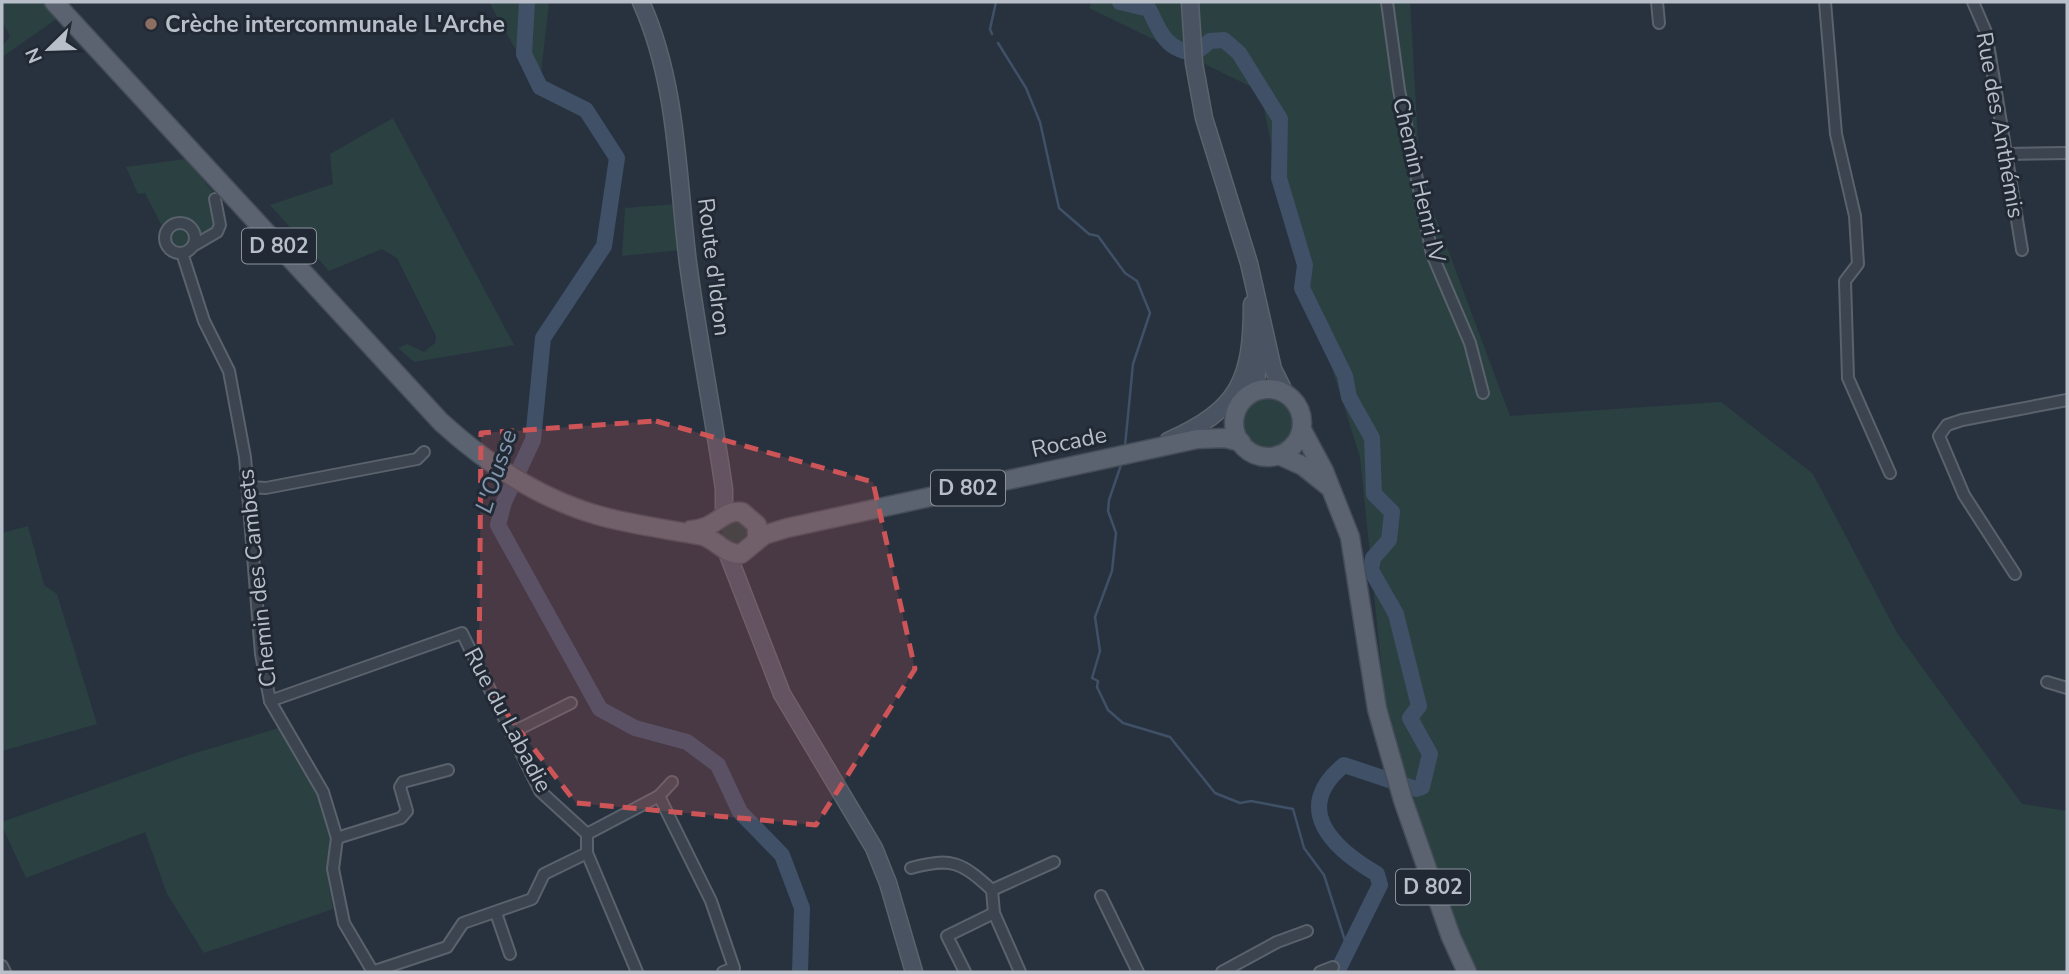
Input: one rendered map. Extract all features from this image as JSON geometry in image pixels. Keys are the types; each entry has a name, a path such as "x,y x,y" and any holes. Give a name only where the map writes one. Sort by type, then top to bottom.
{"main road":[{"name":"D 802","path":"54,2 442,422 509,475 531,488 597,515 666,529 722,547"},
{"path":"1279,455 1297,440 1302,430 1299,409 1285,393 1266,389 1256,391 1246,397 1235,416 1241,442 1254,453 1279,455 1303,466 1331,488"},
{"name":"D 802","path":"1196,439 1225,426 1235,416"},
{"name":"D 802","path":"1302,430 1331,488 1350,537 1377,709 1394,771 1451,937 1467,972"},
{"name":"D 802","path":"1196,439 1224,438 1241,442"},
{"name":"Rocade","path":"754,538 787,528 1196,439"},
{"path":"742,512 754,538 722,547 720,519 742,512"},
{"name":"D 802","path":"666,529 704,529 720,519"}],"street":[{"name":"Route d'Idron","path":"641,2 660,50 671,109 688,260 724,489 720,519"},
{"path":"1190,2 1194,63 1203,118 1256,290 1273,369 1285,393"},
{"name":"Chemin Henri IV","path":"1387,2 1399,90 1432,254 1470,343 1483,393"},
{"path":"1657,2 1659,23"},
{"path":"1825,2 1836,134 1855,216 1858,264 1845,281 1848,379 1890,473"},
{"name":"Rue des Anthémis","path":"1973,2 1986,32 2022,250"},
{"path":"2007,154 2067,153"},
{"path":"193,246 195,236 191,227 182,223 172,226 166,234 167,243 173,251 182,253 216,232 220,225 215,199"},
{"path":"1240,237 1259,358 1256,391"},
{"name":"Chemin des Cambets","path":"182,253 204,321 229,371 245,457 261,654 270,701 323,792 337,838 333,869 344,923 373,972"},
{"path":"1150,449 1203,424 1236,391 1247,370 1252,348 1252,304"},
{"path":"2015,574 1964,495 1940,436 1947,425 1962,420 2067,400"},
{"path":"247,487 266,488 417,459 424,452"},
{"name":"Route d'Idron","path":"724,489 734,506 742,512"},
{"path":"739,579 742,559 754,538"},
{"path":"722,547 739,579 782,694 874,848 888,883 914,972"},
{"name":"Rue du Labadie","path":"270,701 462,633 540,791 587,834"},
{"path":"2047,682 2067,688"},
{"path":"510,733 571,703"},
{"path":"337,838 401,818 407,811 400,787 403,782 447,770"},
{"path":"637,972 587,853 587,834 659,796 672,782"},
{"path":"659,796 711,901 734,968 723,972"},
{"path":"373,972 447,947 463,923 532,899 544,874 587,853"},
{"path":"911,868 937,861 956,862 992,890 994,913 1020,972"},
{"path":"992,890 1054,862"},
{"path":"1101,896 1138,972"},
{"path":"496,913 510,954"},
{"path":"965,972 947,936 994,913"},
{"path":"1222,972 1277,942 1307,931"},
{"path":"2,966 5,972"},
{"path":"1320,972 1333,967"}],"highlighted area":[{"path":"656,421 873,482 915,669 816,825 576,803 479,678 481,433"}],"green space":[{"path":"2,2 42,2 58,18 2,57 2,47 10,36 2,21"},
{"path":"489,2 549,2 539,91"},
{"path":"1092,2 1410,2 1420,175 1510,416 1721,402 1813,474 1897,633 2022,804 2067,811 2067,972 1475,972 1446,900 1386,711 1360,457 1294,248 1260,91 1089,8"},
{"path":"393,118 514,345 414,362 398,348 407,344 424,352 435,343 436,336 397,258 382,249 329,271 270,205 333,184 330,154"},
{"path":"186,159 217,197 215,231 199,240 195,229 187,220 176,219 163,228 145,193 138,194 126,167"},
{"path":"676,204 681,250 622,256 625,208"},
{"path":"180,227 187,230 190,237 187,244 180,247 173,244 170,237 173,230"},
{"path":"1262,395 1274,395 1284,399 1292,407 1296,423 1292,439 1284,447 1274,451 1262,451 1252,447 1244,439 1240,429 1240,417 1244,407 1252,399"},
{"path":"737,518 753,530 741,550 721,536 723,526"},
{"path":"28,526 44,585 57,594 97,724 2,751 2,533"},
{"path":"279,728 318,791 335,841 327,874 333,909 204,953 167,894 145,832 26,878 2,822 189,755"}],"waterway":[{"name":"L'Ousse","path":"527,2 524,54 540,87 586,110 617,158 604,246 543,338 533,440 504,502 498,525 600,709 635,728 687,742 718,765 740,812 782,855 802,908 800,972"},
{"path":"992,34 990,29 996,2"},
{"path":"1120,2 1149,9 1161,33 1171,45 1185,52 1195,53 1210,41 1224,40 1239,53 1280,119 1279,178 1305,265 1302,288 1345,376 1349,397 1372,438 1374,494 1392,512 1389,540 1373,558 1371,570 1396,614 1419,706 1410,718 1430,754 1422,787 1416,789 1344,765 1328,781 1320,797 1319,812 1324,826 1345,852 1377,874 1380,885 1337,972"},
{"path":"998,43 1026,88 1040,122 1059,208 1089,234 1098,236 1125,273 1137,281 1150,313 1133,364 1125,446"},
{"path":"1122,462 1109,500 1108,511 1116,533 1112,571 1095,617 1100,651 1092,678 1098,681 1097,687 1108,710 1123,723 1170,737 1215,793 1240,803 1251,801 1293,809 1304,848 1324,875 1348,950"}],"place":[{"name":"Crèche intercommunale L'Arche","path":"151,24"}]}
